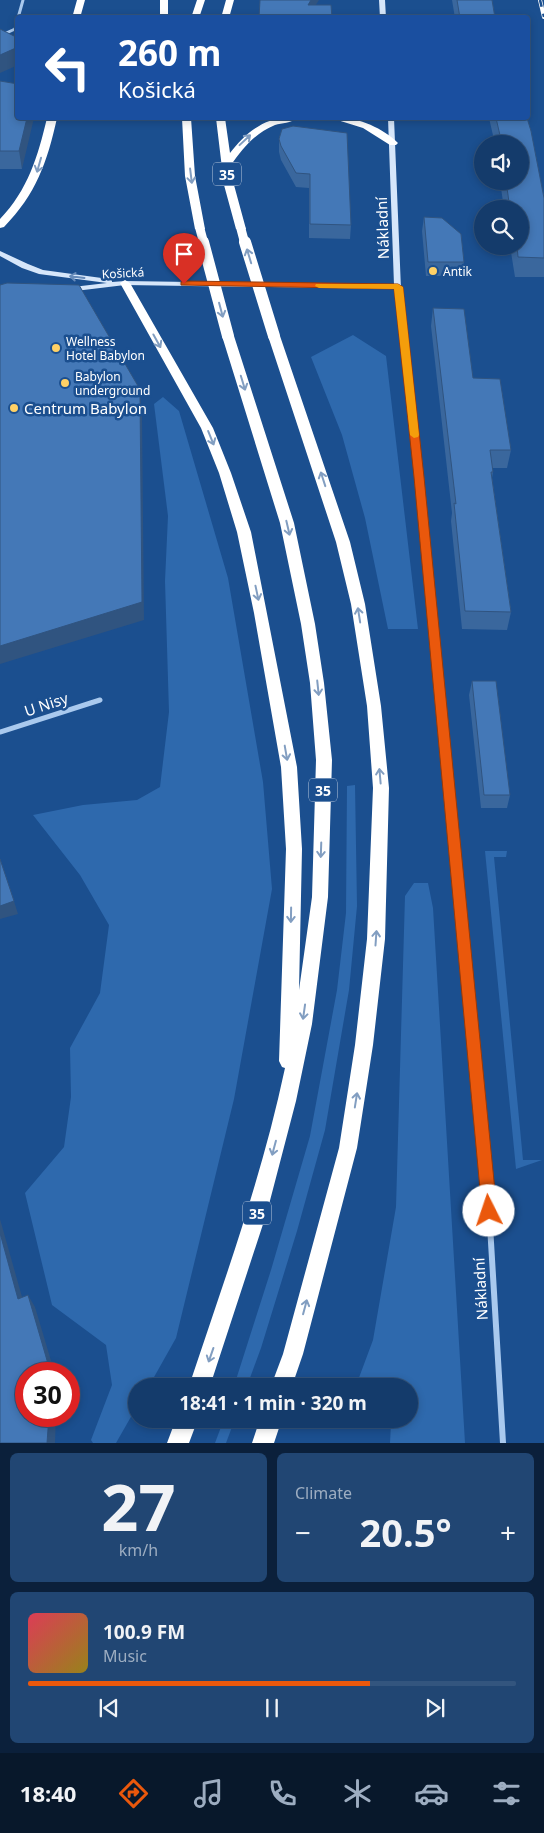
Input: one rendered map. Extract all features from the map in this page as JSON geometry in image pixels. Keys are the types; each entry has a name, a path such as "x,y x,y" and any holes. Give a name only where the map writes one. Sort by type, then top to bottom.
{"highway":[{"path":"77,15 81,0"},
{"path":"164,0 164,15"},
{"path":"195,15 201,0"},
{"path":"226,15 230,0"},
{"path":"0,225 11,215 31,189 51,120"},
{"name":"35","path":"220,120 226,165 241,229 274,336 343,542 354,587 374,706 381,788 376,939 364,1046 348,1148 284,1378"},
{"path":"226,165 241,143 253,133 271,122 282,120"},
{"path":"344,120 366,126 392,143"},
{"name":"35","path":"185,121 190,176 200,229 228,336 287,523 318,683 324,760 320,897 302,1024 287,1101 257,1212 203,1378"},
{"path":"125,283 207,428 226,473 244,532 261,612 288,767 294,849 287,1101"},
{"path":"178,1443 184,1428"},
{"path":"263,1443 268,1428"}],"street":[{"path":"19,15 23,0"},
{"path":"382,0 383,15"},
{"path":"0,36 14,29 15,26"},
{"name":"Nákladní","path":"391,120 398,287 419,477 487,1182 503,1443"},
{"path":"0,253 42,272 125,283"},
{"name":"Košická","path":"62,290 125,283 398,287"},
{"name":"U Nisy","path":"0,732 100,700"}],"shaded area":[{"path":"353,335 386,356 418,629 388,629 365,518 342,435 311,357"},
{"path":"163,397 179,411 228,578 263,782 272,889 234,1099 176,1338 154,1378 128,1378 128,1422 116,1443 93,1443 91,1440 112,1385 106,1345 52,1305 25,1193 64,1147 71,1097 70,1048 100,993 109,925 80,875 33,815 83,805 137,800 160,787 169,712 165,581 168,516 154,404"},
{"path":"355,785 357,906 349,990 325,1130 297,1231 261,1348 250,1378 237,1378 271,1270 310,1136 337,990 346,913 347,786"},
{"path":"485,851 507,851 506,857 494,857 523,1160 542,1160 516,1169"},
{"path":"414,883 428,883 433,908 465,1443 390,1443 391,1428 418,1428 418,1378 359,1378 373,1340 396,1207 405,896"},
{"path":"221,1428 232,1428 226,1443 215,1443"}],"building":[{"path":"260,0 311,0 308,5 331,5 332,15 259,15"},
{"path":"457,0 492,0 494,15 460,15"},
{"path":"0,29 15,36 15,48 0,55"},
{"path":"0,81 15,84 15,120 27,120 19,151 0,151"},
{"path":"496,120 528,120 544,198 544,258 518,257 518,255 529,255 529,200 509,200 507,190 529,190 529,135 500,135"},
{"path":"293,126 347,133 351,225 310,224 310,174 296,173 279,139 282,129"},
{"path":"424,217 442,218 461,234 464,262 428,262"},
{"path":"7,283 79,285 138,386 140,396 142,602 0,646 0,285"},
{"path":"433,308 464,309 473,378 500,379 511,450 490,450 493,472 491,472 511,612 465,611 454,503 456,504"},
{"path":"472,681 496,681 510,795 484,795"},
{"path":"0,859 14,901 0,906"},
{"path":"0,1233 18,1299 28,1295 48,1362 15,1362 15,1427 48,1427 47,1443 0,1443"}],"railway":[{"path":"540,0 544,17"}],"slow traffic":[{"path":"319,286 398,287 414,435"}],"place":[{"name":"Antik","path":"433,271"},
{"name":"Wellness Hotel Babylon","path":"56,348"},
{"name":"Babylon underground","path":"65,383"},
{"name":"Centrum Babylon","path":"14,408"}],"route":[{"path":"184,284 398,287 419,477 489,1211"}]}
